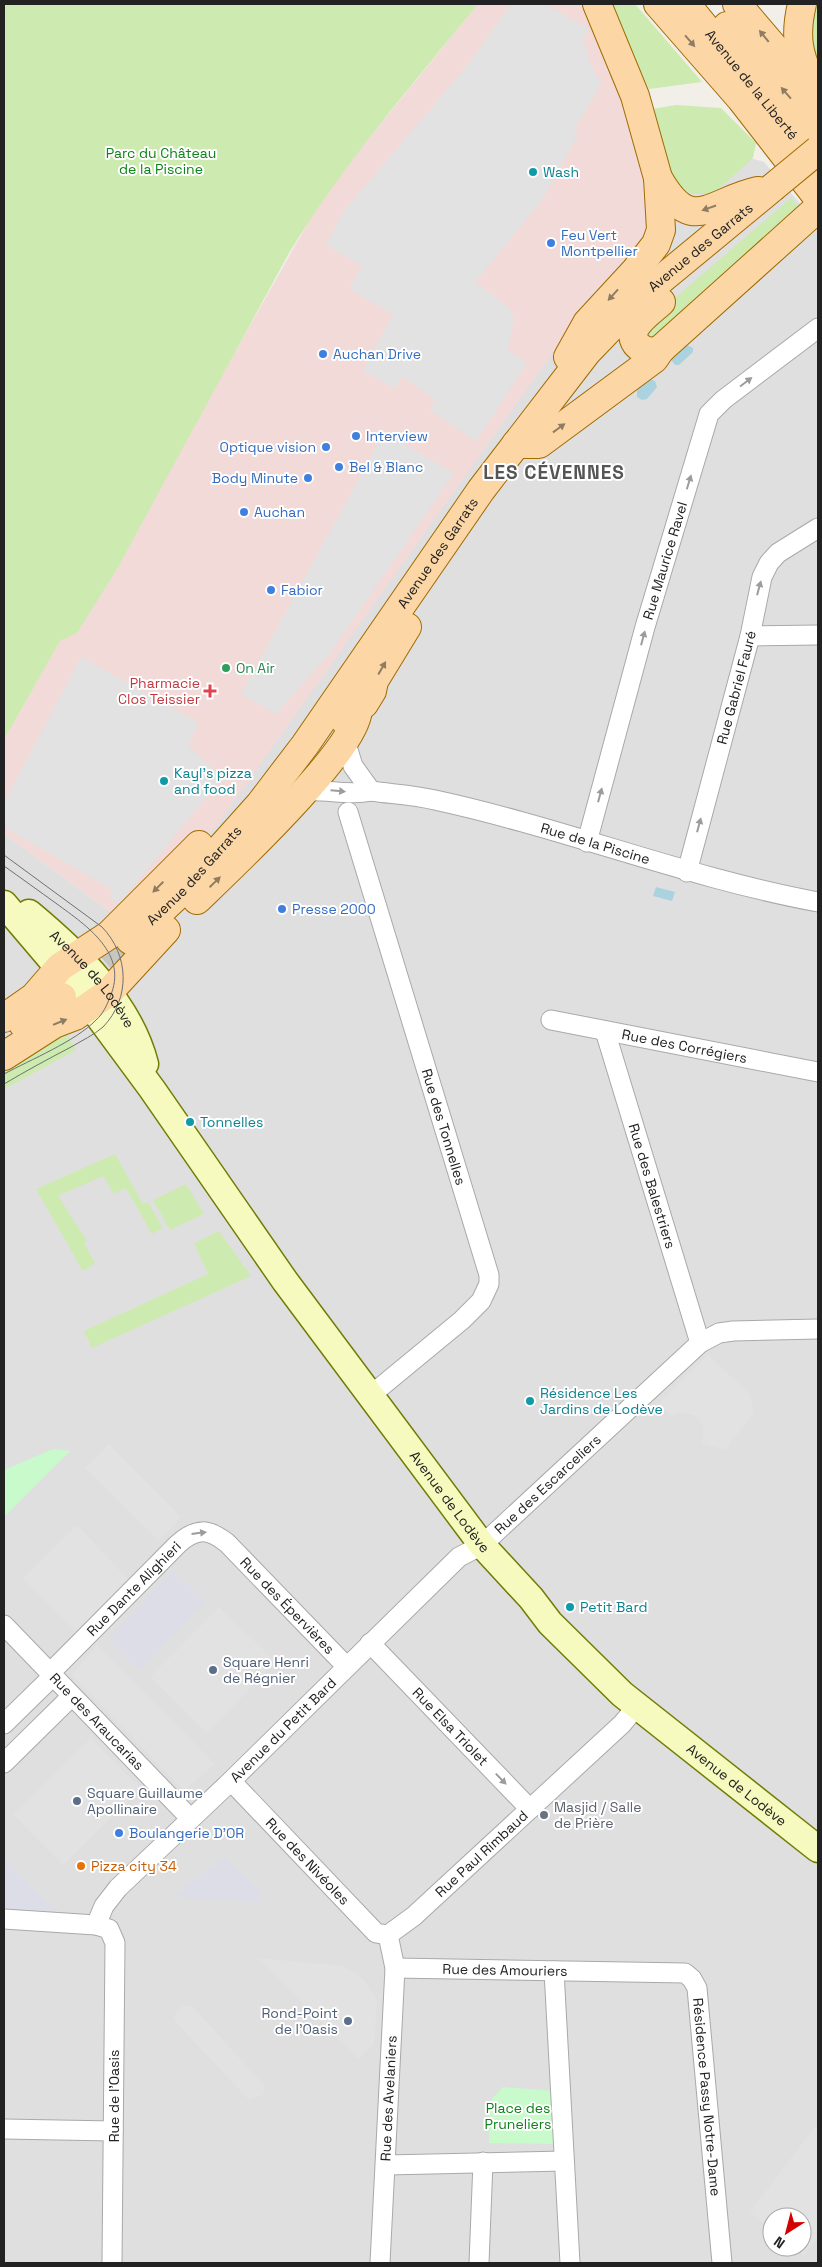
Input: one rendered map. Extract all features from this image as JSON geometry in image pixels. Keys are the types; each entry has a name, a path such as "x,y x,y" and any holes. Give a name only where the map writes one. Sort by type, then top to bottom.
{"main road":[{"path":"550,397 573,346 587,323 635,271 658,241 661,230 658,178 634,96 596,4"},
{"path":"658,4 741,100 818,198"},
{"name":"Avenue de la Liberté","path":"686,4 818,166"},
{"name":"Avenue de la Liberté","path":"707,4 818,130"},
{"path":"737,4 818,99"},
{"path":"802,4 798,25 798,49 805,69 818,93"},
{"name":"Avenue des Garrats","path":"130,940 183,890 244,823 305,745 481,490 550,397 616,320 705,243 818,150"},
{"path":"658,178 670,199 678,206 696,211 708,210 740,195 772,188"},
{"path":"516,444 539,444 654,360 661,349 818,208"},
{"path":"661,349 653,352 642,350 634,341 634,331 641,320 696,271 705,243"},
{"path":"244,823 270,812 317,762 350,713 364,704 372,692 374,681 423,597 427,570"},
{"path":"4,1018 34,997 68,961 109,935 216,828 320,696 346,683"},
{"path":"4,1056 54,1024 75,1016 99,999 151,944 304,791 345,740 356,721 358,708"},
{"path":"4,1038 62,997"}],"street":[{"name":"Rue Maurice Ravel","path":"587,842 645,627 710,414 722,400 818,328"},
{"name":"Rue Gabriel Fauré","path":"687,872 750,636 756,600 769,563 778,553 818,528"},
{"path":"750,636 818,634"},
{"path":"345,740 353,766 371,791"},
{"name":"Rue de la Piscine","path":"304,791 323,789 363,793 371,791 433,799 687,872 818,902"},
{"name":"Rue des Tonnelles","path":"348,812 489,1275 489,1284 481,1301 462,1320 371,1395"},
{"name":"Avenue de Lodève","path":"4,892 65,942 68,961"},
{"name":"Avenue de Lodève","path":"4,904 68,961 99,999 152,1089 285,1281 482,1545 531,1598 550,1623 637,1706 818,1849"},
{"name":"Rue des Corrégiers","path":"550,1020 818,1072"},
{"name":"Rue des Balestriers","path":"605,1031 700,1343"},
{"name":"Rue des Escarceliers","path":"482,1545 700,1343 719,1333 818,1329"},
{"name":"Rue Dante Alighieri","path":"4,1724 190,1534 205,1531 215,1533 227,1543"},
{"name":"Rue des Épervières","path":"227,1543 347,1667"},
{"name":"Avenue du Petit Bard","path":"103,1927 104,1906 118,1888 231,1781 459,1557 482,1545"},
{"name":"Rue des Araucarias","path":"4,1625 190,1818"},
{"name":"Rue Elsa Triolet","path":"370,1643 530,1809"},
{"path":"4,1762 72,1696"},
{"name":"Rue Paul Rimbaud","path":"388,1934 414,1916 622,1724 637,1706"},
{"name":"Rue des Nivéoles","path":"231,1781 376,1933 388,1934"},
{"path":"4,1919 103,1927"},
{"name":"Rue de l'Oasis","path":"103,1927 115,1944 112,2263"},
{"name":"Rue des Avelaniers","path":"380,2263 396,1968 388,1934"},
{"name":"Rue des Amouriers","path":"396,1968 554,1971 616,1970"},
{"name":"Résidence Passy Notre-Dame","path":"616,1970 684,1973 692,1979 697,1988 722,2263"},
{"path":"554,1971 570,2263"},
{"path":"4,2129 113,2131"},
{"path":"386,2165 564,2161"},
{"path":"479,2263 483,2162"}],"shaded area":[{"path":"478,4 586,4 629,122 643,170 652,227 642,244 584,309 217,825 116,916 4,834 4,740 60,640 77,633 314,212 356,154"},
{"path":"511,4 544,4 589,29 583,39 591,65 601,84 576,127 577,136 542,200 475,282 510,309 514,320 508,350 527,363 476,441 430,410 435,400 402,376 395,389 363,371 393,314 349,289 362,266 326,245 343,212 466,67"},
{"path":"629,122 764,162 818,224 818,2263 4,2263 4,834 116,916"},
{"path":"384,433 454,473 330,653 276,714 241,694"},
{"path":"81,657 199,723 188,746 223,777 119,904 109,897 113,890 4,827 4,803"},
{"path":"708,1355 749,1393 754,1413 725,1450 702,1443 704,1427 694,1415 680,1412 670,1416 659,1403"},
{"path":"109,1444 181,1517 159,1541 85,1468"},
{"path":"77,1525 131,1582 77,1634 23,1578"},
{"path":"173,1571 205,1602 139,1671 108,1638"},
{"name":"Square Henri de Régnier","path":"219,1607 276,1662 207,1733 150,1677"},
{"path":"97,1645 215,1764 184,1791 72,1675"},
{"name":"Square Guillaume Apollinaire","path":"91,1738 141,1789 63,1865 13,1814"},
{"path":"224,1857 263,1893 256,1902 172,1897"},
{"path":"4,1859 58,1912 4,1908"},
{"name":"Rond-Point de l'Oasis","path":"257,1958 343,1966 355,1972 364,1980 377,1999 374,2044 358,2059"},
{"path":"182,2006 192,2006 265,2086 263,2095 249,2100 174,2020 176,2012"},
{"path":"818,2123 818,2237 812,2245 812,2207 762,2207 762,2222 750,2212"}],"green space":[{"name":"Parc du Château de la Piscine","path":"4,4 478,4 379,125 310,220 289,253 116,571 77,633 60,641 4,740"},
{"path":"613,4 635,4 702,82 649,89 615,16"},
{"path":"818,4 818,70 809,33"},
{"path":"676,105 721,108 756,143 753,158 713,194 691,194 674,182 652,109"},
{"path":"791,198 802,211 654,337 646,333 648,321"},
{"path":"63,1027 76,1050 4,1089 4,1062"},
{"path":"115,1154 143,1204 148,1202 163,1228 152,1234 126,1188 114,1194 103,1176 58,1196 87,1241 84,1243 95,1263 83,1271 36,1189"},
{"path":"186,1184 204,1214 170,1230 153,1200"},
{"path":"219,1231 251,1276 92,1348 84,1331 208,1274 194,1243"},
{"path":"53,1449 70,1451 4,1517 4,1470"},
{"name":"Place des Pruneliers","path":"503,2087 555,2091 558,2144 489,2143 491,2100"}],"water":[{"path":"687,345 693,348 693,352 679,365 675,365 672,361 672,356"},
{"path":"649,379 655,381 657,387 647,399 642,400 637,397 637,389"},
{"path":"656,887 675,892 672,901 653,896"}],"tunnel":[{"path":"73,989 130,940"}],"tram line":[{"path":"4,855 102,927 111,938 117,950 122,963 123,977 118,1003 112,1016 103,1027 96,1033 4,1084"},
{"path":"4,866 92,932 109,954 114,967 114,982 110,997 98,1018 65,1043 4,1074"}],"place":[{"name":"Wash","path":"533,172"},
{"name":"Feu Vert Montpellier","path":"551,243"},
{"name":"Auchan Drive","path":"323,354"},
{"name":"Interview","path":"356,436"},
{"name":"Optique vision","path":"326,447"},
{"name":"Bel & Blanc","path":"339,467"},
{"name":"Body Minute","path":"308,478"},
{"name":"Auchan","path":"244,512"},
{"name":"Fabior","path":"271,590"},
{"name":"On Air","path":"226,668"},
{"name":"Pharmacie Clos Teissier","path":"210,691"},
{"name":"Kayl's pizza and food","path":"164,781"},
{"name":"Presse 2000","path":"282,909"},
{"name":"Tonnelles","path":"190,1122"},
{"name":"Résidence Les Jardins de Lodève","path":"530,1401"},
{"name":"Petit Bard","path":"570,1607"},
{"name":"Square Henri de Régnier","path":"213,1670"},
{"name":"Square Guillaume Apollinaire","path":"77,1801"},
{"name":"Masjid / Salle de Prière","path":"544,1815"},
{"name":"Boulangerie D'OR","path":"119,1833"},
{"name":"Pizza city 34","path":"81,1866"},
{"name":"Rond-Point de l'Oasis","path":"348,2021"}],"district":[{"name":"LES CÉVENNES","path":"554,472"}]}
